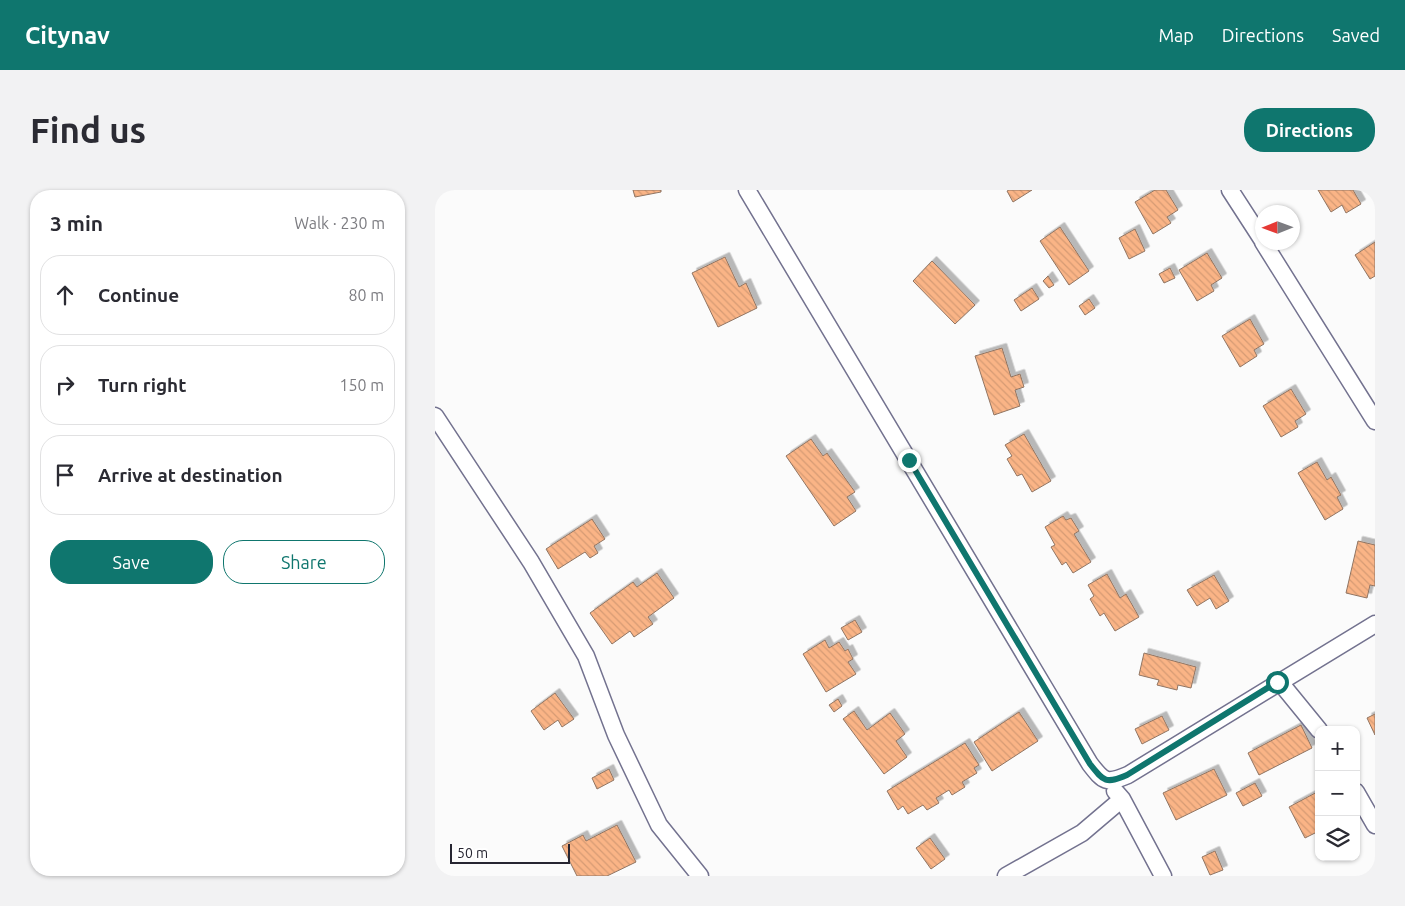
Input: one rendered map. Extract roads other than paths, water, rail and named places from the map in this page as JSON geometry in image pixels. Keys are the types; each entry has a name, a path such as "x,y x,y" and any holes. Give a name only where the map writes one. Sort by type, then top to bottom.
{"street":[{"path":"747,190 1090,764 1101,778 1108,781 1121,799 1163,876"},
{"path":"1230,190 1255,229"},
{"path":"1268,250 1375,421"},
{"path":"435,416 531,562 586,656 616,735 659,825 700,876"},
{"path":"1108,781 1127,775 1375,624"},
{"path":"1279,681 1316,726"},
{"path":"1006,876 1082,834 1121,799"},
{"path":"1360,799 1375,825"}]}
